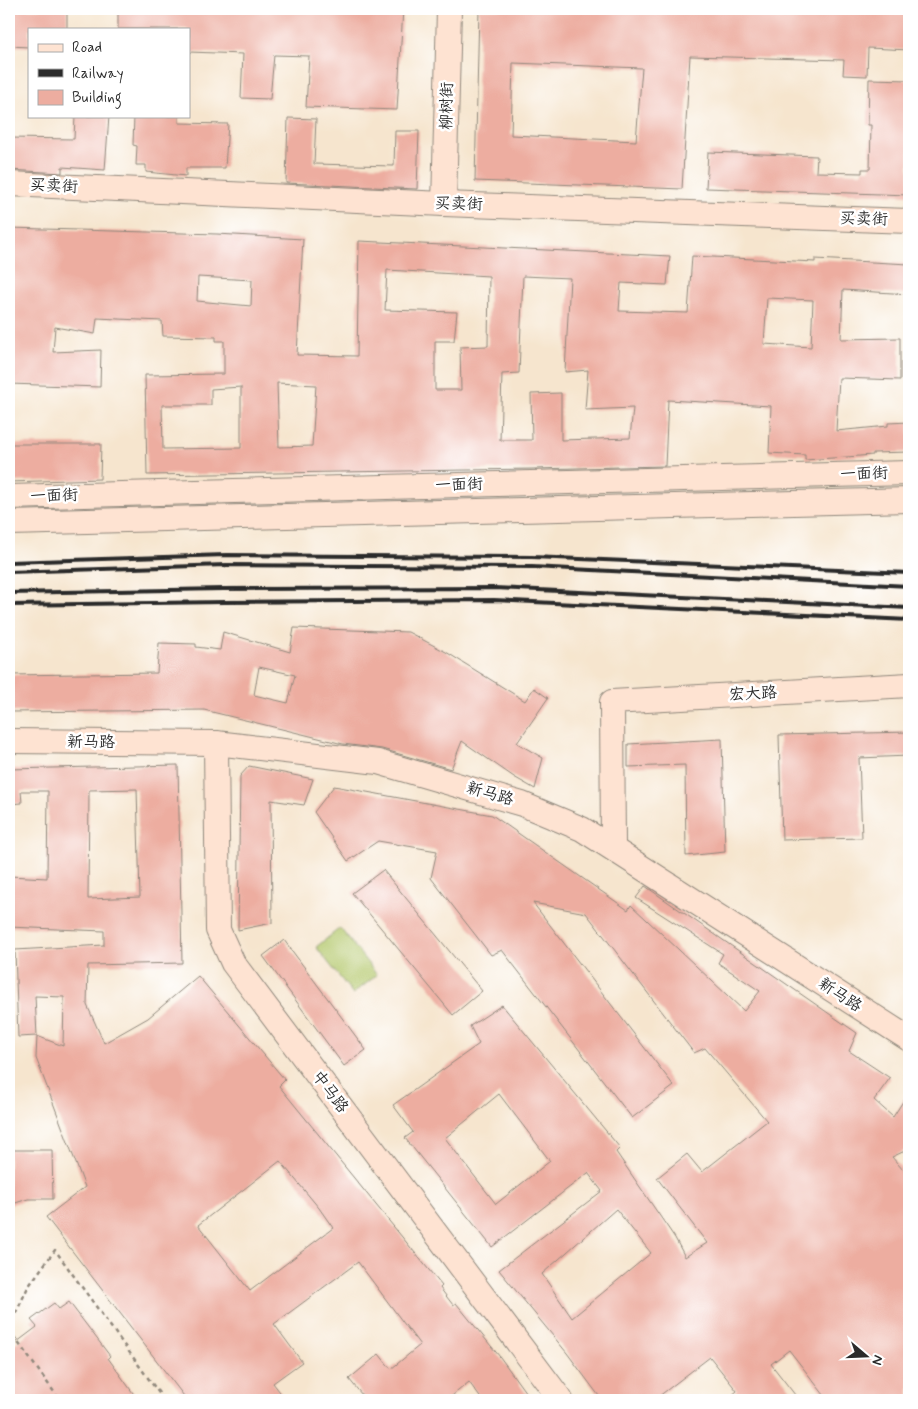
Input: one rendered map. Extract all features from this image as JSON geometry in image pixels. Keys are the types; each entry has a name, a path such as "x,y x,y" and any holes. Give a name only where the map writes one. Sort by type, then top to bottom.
{"main road":[{"name":"柳树街","path":"444,204 449,9"},
{"name":"买卖街","path":"9,184 444,204 909,221"},
{"name":"一面街","path":"9,497 909,473"},
{"name":"一面街","path":"9,523 909,500"},
{"name":"宏大路","path":"909,686 612,702 611,716 909,700"},
{"path":"611,716 613,848"},
{"name":"新马路","path":"9,742 216,743 378,762 522,804 582,829 909,1039"},
{"name":"中马路","path":"216,743 218,930 233,963 561,1400"}],"path":[{"path":"60,1400 9,1329 28,1287 55,1250 164,1400"}],"green space":[{"path":"340,928 377,975 353,994 316,947"}],"building":[{"path":"9,9 67,9 67,28 28,28 28,47 9,46"},
{"path":"118,9 403,9 397,110 306,107 309,56 274,55 270,99 241,98 243,54 190,52 190,28 118,28"},
{"path":"479,9 909,9 909,50 868,48 867,76 843,75 844,60 690,56 682,189 475,181","holes":["513,63 642,68 636,141 511,135"]},
{"path":"869,79 909,80 909,195 706,188 708,152 817,156 816,172 862,173 862,169 870,169 871,125 868,125"},
{"path":"75,118 109,118 105,170 62,167 62,173 9,170 9,138 74,139"},
{"path":"134,118 179,118 179,123 228,124 225,168 186,168 186,176 146,172 146,165 136,165 137,146 133,145"},
{"path":"288,118 316,119 314,164 394,166 395,131 419,131 417,189 286,183"},
{"path":"9,228 217,234 303,239 297,355 357,356 359,241 670,256 667,285 621,283 619,311 688,313 692,256 815,262 815,259 909,264 909,294 843,290 841,339 900,338 900,380 839,378 836,431 888,426 888,423 909,422 909,452 873,453 873,455 805,460 805,455 769,453 771,406 668,400 665,466 147,475 145,375 224,374 224,341 216,341 216,337 163,336 162,321 97,318 95,334 55,327 53,352 101,350 100,387 9,384","holes":["387,270 489,276 488,346 460,347 461,390 435,390 435,341 454,341 457,312 385,310","523,276 570,278 565,372 588,370 585,410 633,408 630,438 561,440 561,393 531,394 532,440 500,440 502,374 519,373","198,277 252,280 251,306 197,301","767,298 813,300 811,347 764,344","277,383 316,385 312,446 279,447","241,387 241,448 163,449 162,405 211,405 211,389"]},
{"path":"9,444 101,444 100,479 9,482"},
{"path":"294,628 408,632 446,652 525,701 534,688 548,698 517,743 543,758 535,789 514,777 462,741 451,769 382,749 343,744 204,710 9,712 9,675 157,673 159,643 196,644 196,647 220,650 223,632 290,652","holes":["259,667 295,675 288,703 254,695"]},
{"path":"909,732 909,756 859,758 862,838 782,840 779,735"},
{"path":"722,739 725,852 686,856 685,765 628,767 628,744"},
{"path":"178,765 182,963 88,965 87,1005 104,1043 148,1018 198,976 285,1080 279,1086 442,1286 440,1288 453,1305 456,1303 500,1357 531,1400 482,1400 469,1382 447,1400 366,1400 349,1379 379,1354 391,1369 420,1345 358,1262 274,1324 302,1362 273,1383 286,1400 187,1400 46,1217 85,1187 36,1058 37,1036 18,1037 15,950 104,945 104,931 9,927 9,876 47,878 48,791 21,791 22,803 9,804 9,769","holes":["137,789 140,897 88,899 89,790","35,996 64,997 63,1046 37,1036","280,1161 333,1228 250,1291 198,1225"]},
{"path":"249,766 313,779 304,805 271,800 272,923 238,930 240,776"},
{"path":"334,786 492,815 628,910 631,905 744,1011 760,991 718,963 723,954 636,898 645,886 857,1033 849,1051 890,1078 874,1100 893,1117 909,1092 909,1149 892,1157 909,1177 909,1400 828,1400 789,1350 771,1364 799,1400 726,1400 737,1391 710,1357 654,1400 602,1400 567,1353 499,1270 602,1191 588,1173 492,1247 405,1138 413,1132 393,1105 479,1044 470,1026 502,1005 620,1148 616,1152 675,1238 685,1257 707,1243 657,1178 687,1154 702,1172 767,1121 705,1048 694,1053 586,913 533,903 674,1086 632,1118 502,950 491,955 431,878 437,851 378,841 348,861 314,812","holes":["499,1094 550,1161 496,1204 445,1138","616,1209 651,1253 572,1318 542,1274"]},
{"path":"383,870 482,991 453,1015 352,893"},
{"path":"284,940 366,1050 344,1066 263,956"},
{"path":"9,1150 52,1150 53,1199 28,1199 9,1205"},
{"path":"69,1302 110,1356 108,1358 138,1400 9,1400 9,1348 37,1327 31,1320 54,1303 59,1309"}],"railway":[{"path":"9,562 226,555 532,557 909,573"},
{"path":"9,572 226,565 532,567 909,586"},
{"path":"9,593 223,589 495,588 909,608"},
{"path":"9,605 494,600 909,620"}]}
